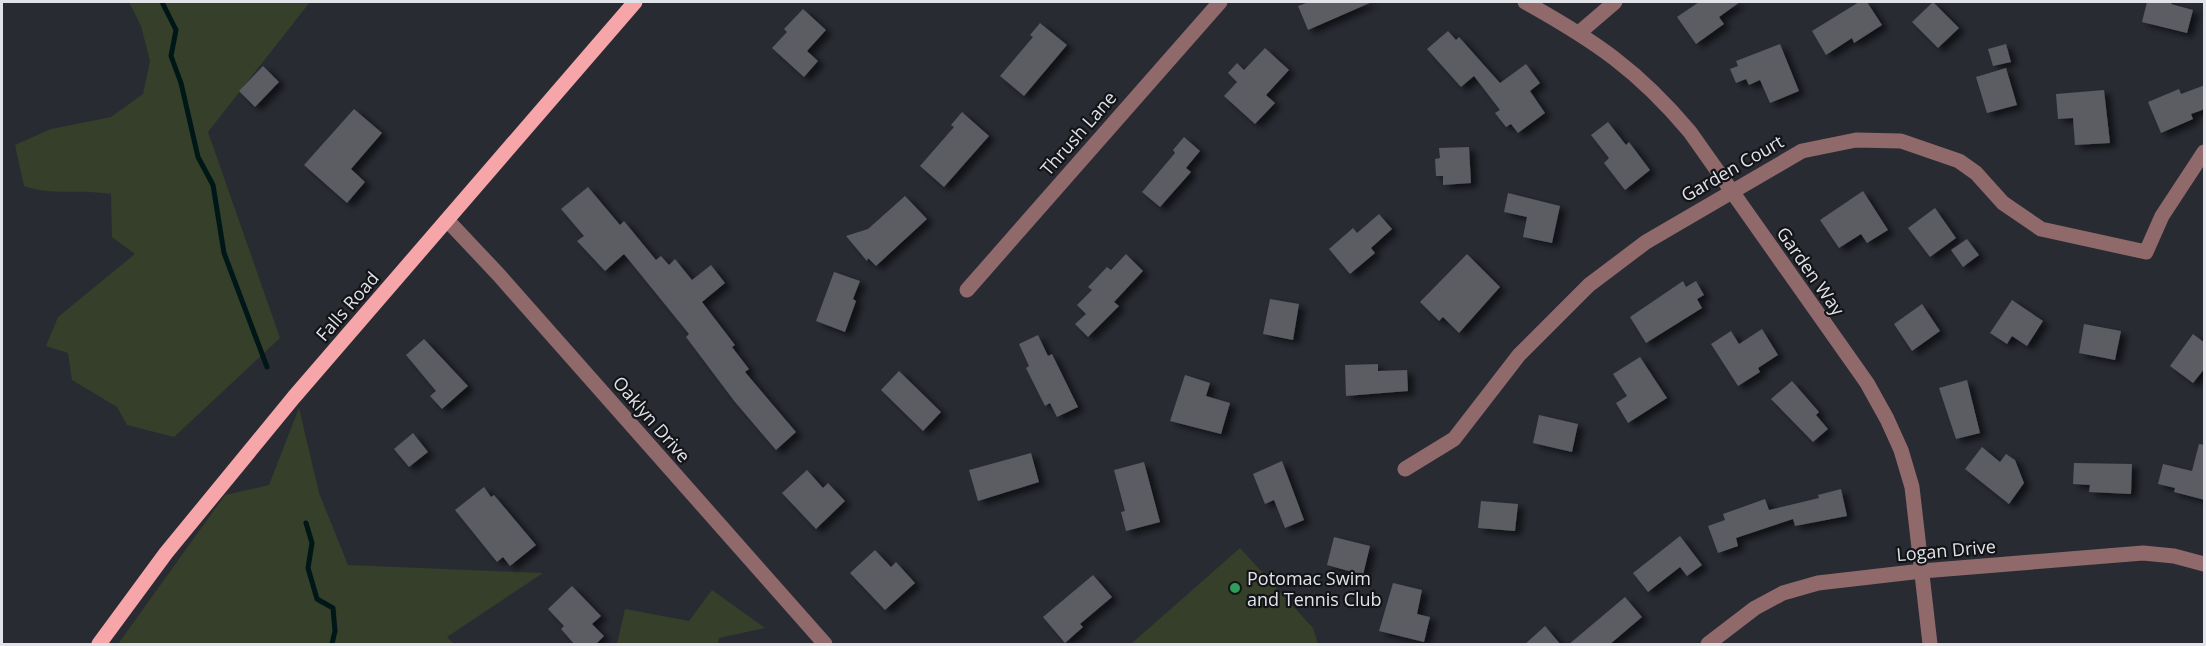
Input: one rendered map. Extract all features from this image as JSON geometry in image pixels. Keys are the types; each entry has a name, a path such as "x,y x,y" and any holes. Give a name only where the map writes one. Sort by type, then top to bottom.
{"main road":[{"name":"Falls Road","path":"99,645 166,553 294,397 635,2"}],"street":[{"name":"Thrush Lane","path":"967,290 1220,2"},
{"name":"Garden Way","path":"1525,2 1580,32 1627,66 1660,96 1690,132 1867,383 1901,450 1912,487 1930,645"},
{"path":"1580,32 1614,2"},
{"name":"Garden Court","path":"1406,470 1454,439 1519,355 1589,285 1646,242 1802,151 1856,140 1901,141 1959,161 1976,173 2003,203 2041,229 2146,252 2162,216 2205,152"},
{"name":"Oaklyn Drive","path":"448,221 498,274 825,645"},
{"name":"Logan Drive","path":"1708,645 1755,608 1783,593 1818,583 1922,571 2142,553 2174,556 2205,564"}],"green space":[{"path":"129,2 310,2 208,132 280,338 174,437 127,425 117,407 72,380 68,353 46,346 58,317 135,254 112,237 111,194 45,191 24,186 15,145 51,129 111,117 143,94 150,61 141,26"},
{"path":"299,408 319,493 348,565 543,573 447,637 454,644 118,644 225,495 269,485"},
{"name":"Potomac Swim and Tennis Club","path":"1240,548 1313,628 1318,644 1131,644"},
{"path":"712,590 765,628 719,638 718,644 617,644 625,609 689,621"}],"building":[{"path":"1309,2 1372,2 1308,30 1298,6"},
{"path":"1699,2 1740,2 1719,17 1724,24 1696,44 1677,17"},
{"path":"1859,2 1867,2 1882,25 1854,43 1852,38 1826,55 1812,31"},
{"path":"1933,2 1959,28 1938,48 1912,22"},
{"path":"2147,2 2172,2 2171,4 2193,10 2187,33 2142,22"},
{"path":"803,9 826,30 807,51 818,61 804,77 772,48 787,32 784,29"},
{"path":"1040,23 1067,45 1024,96 1000,76 1033,37 1030,35"},
{"path":"1448,31 1456,40 1459,37 1500,83 1526,64 1540,83 1530,91 1545,113 1518,133 1511,124 1506,127 1495,113 1500,110 1474,76 1461,87 1427,49"},
{"path":"1780,44 1799,91 1770,103 1760,80 1749,85 1746,79 1736,83 1730,69 1738,66 1736,61"},
{"path":"2006,44 2011,62 1993,66 1988,49"},
{"path":"1265,48 1289,70 1266,95 1275,103 1255,124 1224,96 1237,82 1228,73 1237,63 1244,70"},
{"path":"263,66 279,82 255,107 239,91"},
{"path":"2006,68 2017,105 1987,113 1976,77"},
{"path":"2205,85 2205,109 2191,114 2193,119 2161,133 2148,102 2179,89 2181,94"},
{"path":"2104,90 2110,143 2075,145 2073,118 2058,119 2056,94"},
{"path":"354,109 382,133 351,169 365,182 347,203 304,165"},
{"path":"962,112 989,136 944,187 920,166 954,127 951,125"},
{"path":"1608,122 1626,145 1629,142 1650,170 1625,190 1604,163 1609,158 1591,135"},
{"path":"1184,137 1200,151 1186,168 1191,172 1160,207 1142,192 1175,153 1173,150"},
{"path":"1469,147 1471,183 1443,185 1443,176 1436,176 1435,159 1440,158 1439,148"},
{"path":"588,187 620,225 624,221 656,260 661,256 669,265 675,259 692,280 711,265 725,283 702,302 735,345 732,347 749,369 745,372 796,432 776,450 735,402 686,337 689,334 624,254 605,271 577,241 584,236 561,209"},
{"path":"1863,191 1888,230 1867,243 1861,234 1839,248 1820,220"},
{"path":"1508,193 1560,206 1552,243 1523,237 1527,217 1504,212"},
{"path":"905,196 927,219 876,266 868,258 867,261 846,236 868,229"},
{"path":"1935,208 1956,238 1930,257 1908,228"},
{"path":"1379,214 1392,229 1371,248 1375,253 1350,274 1329,249 1353,228 1357,233"},
{"path":"1967,239 1979,255 1963,267 1951,250"},
{"path":"1126,254 1143,271 1114,302 1119,306 1088,337 1075,324 1086,314 1077,305 1092,290 1088,287 1107,267 1111,270"},
{"path":"1467,254 1500,287 1459,333 1443,317 1439,321 1420,302"},
{"path":"834,272 860,281 853,299 856,301 845,332 816,321"},
{"path":"1683,281 1686,287 1696,281 1704,295 1697,299 1702,308 1646,343 1630,317"},
{"path":"1270,299 1299,304 1293,340 1263,334"},
{"path":"2012,300 2043,321 2027,346 2012,336 2007,344 1990,333"},
{"path":"1922,304 1940,331 1912,351 1894,324"},
{"path":"2084,324 2121,331 2115,360 2079,353"},
{"path":"1762,329 1778,355 1758,368 1760,372 1738,386 1711,344 1731,331 1739,344"},
{"path":"2193,334 2205,343 2205,368 2193,383 2170,366"},
{"path":"1038,335 1048,356 1052,354 1078,407 1057,417 1050,403 1045,406 1026,368 1029,366 1019,344"},
{"path":"424,339 468,386 442,409 430,396 436,391 406,355"},
{"path":"1640,357 1667,398 1628,423 1616,403 1627,396 1613,374"},
{"path":"1378,364 1378,371 1407,370 1408,391 1346,396 1345,365"},
{"path":"899,371 941,412 923,431 881,390"},
{"path":"1185,375 1210,383 1206,396 1230,403 1221,434 1170,421"},
{"path":"1967,380 1980,433 1956,439 1939,388"},
{"path":"1792,381 1819,412 1816,415 1828,429 1813,442 1771,399"},
{"path":"1539,415 1578,424 1572,452 1533,443"},
{"path":"413,433 428,452 409,467 394,449"},
{"path":"2199,444 2205,445 2205,500 2174,492 2175,488 2158,484 2163,464 2192,471"},
{"path":"1982,447 2000,462 2006,454 2015,460 2024,483 2009,504 1965,469"},
{"path":"1031,453 1039,482 978,501 969,470"},
{"path":"1282,461 1304,520 1285,528 1274,500 1265,504 1253,474"},
{"path":"1144,462 1160,522 1126,531 1121,512 1125,511 1114,470"},
{"path":"2074,463 2132,464 2131,494 2089,492 2090,485 2073,484"},
{"path":"807,470 823,488 828,483 845,501 816,529 782,493"},
{"path":"484,487 491,497 494,495 536,545 510,566 503,557 497,562 455,510"},
{"path":"1841,489 1847,516 1795,526 1793,519 1736,538 1738,546 1718,553 1708,526 1725,520 1723,514 1765,499 1769,510 1819,498 1818,495"},
{"path":"1481,501 1518,504 1515,531 1478,528"},
{"path":"1680,536 1702,565 1687,576 1680,567 1648,592 1633,573"},
{"path":"1334,537 1370,546 1363,575 1327,565"},
{"path":"875,550 891,567 896,562 915,583 885,610 850,573"},
{"path":"1093,575 1112,597 1080,624 1083,627 1065,643 1043,617"},
{"path":"1393,583 1422,590 1417,614 1430,617 1424,642 1379,631"},
{"path":"572,586 601,616 592,624 604,636 595,645 575,645 561,629 564,626 548,609"},
{"path":"1625,597 1642,617 1609,645 1568,645"},
{"path":"1545,626 1561,645 1524,645"}],"waterway":[{"path":"162,2 176,30 171,56 181,83 198,157 213,185 224,253 267,367"},
{"path":"306,523 312,543 308,568 317,599 333,608 335,631 332,644"}],"place":[{"name":"Potomac Swim and Tennis Club","path":"1235,588"}]}
